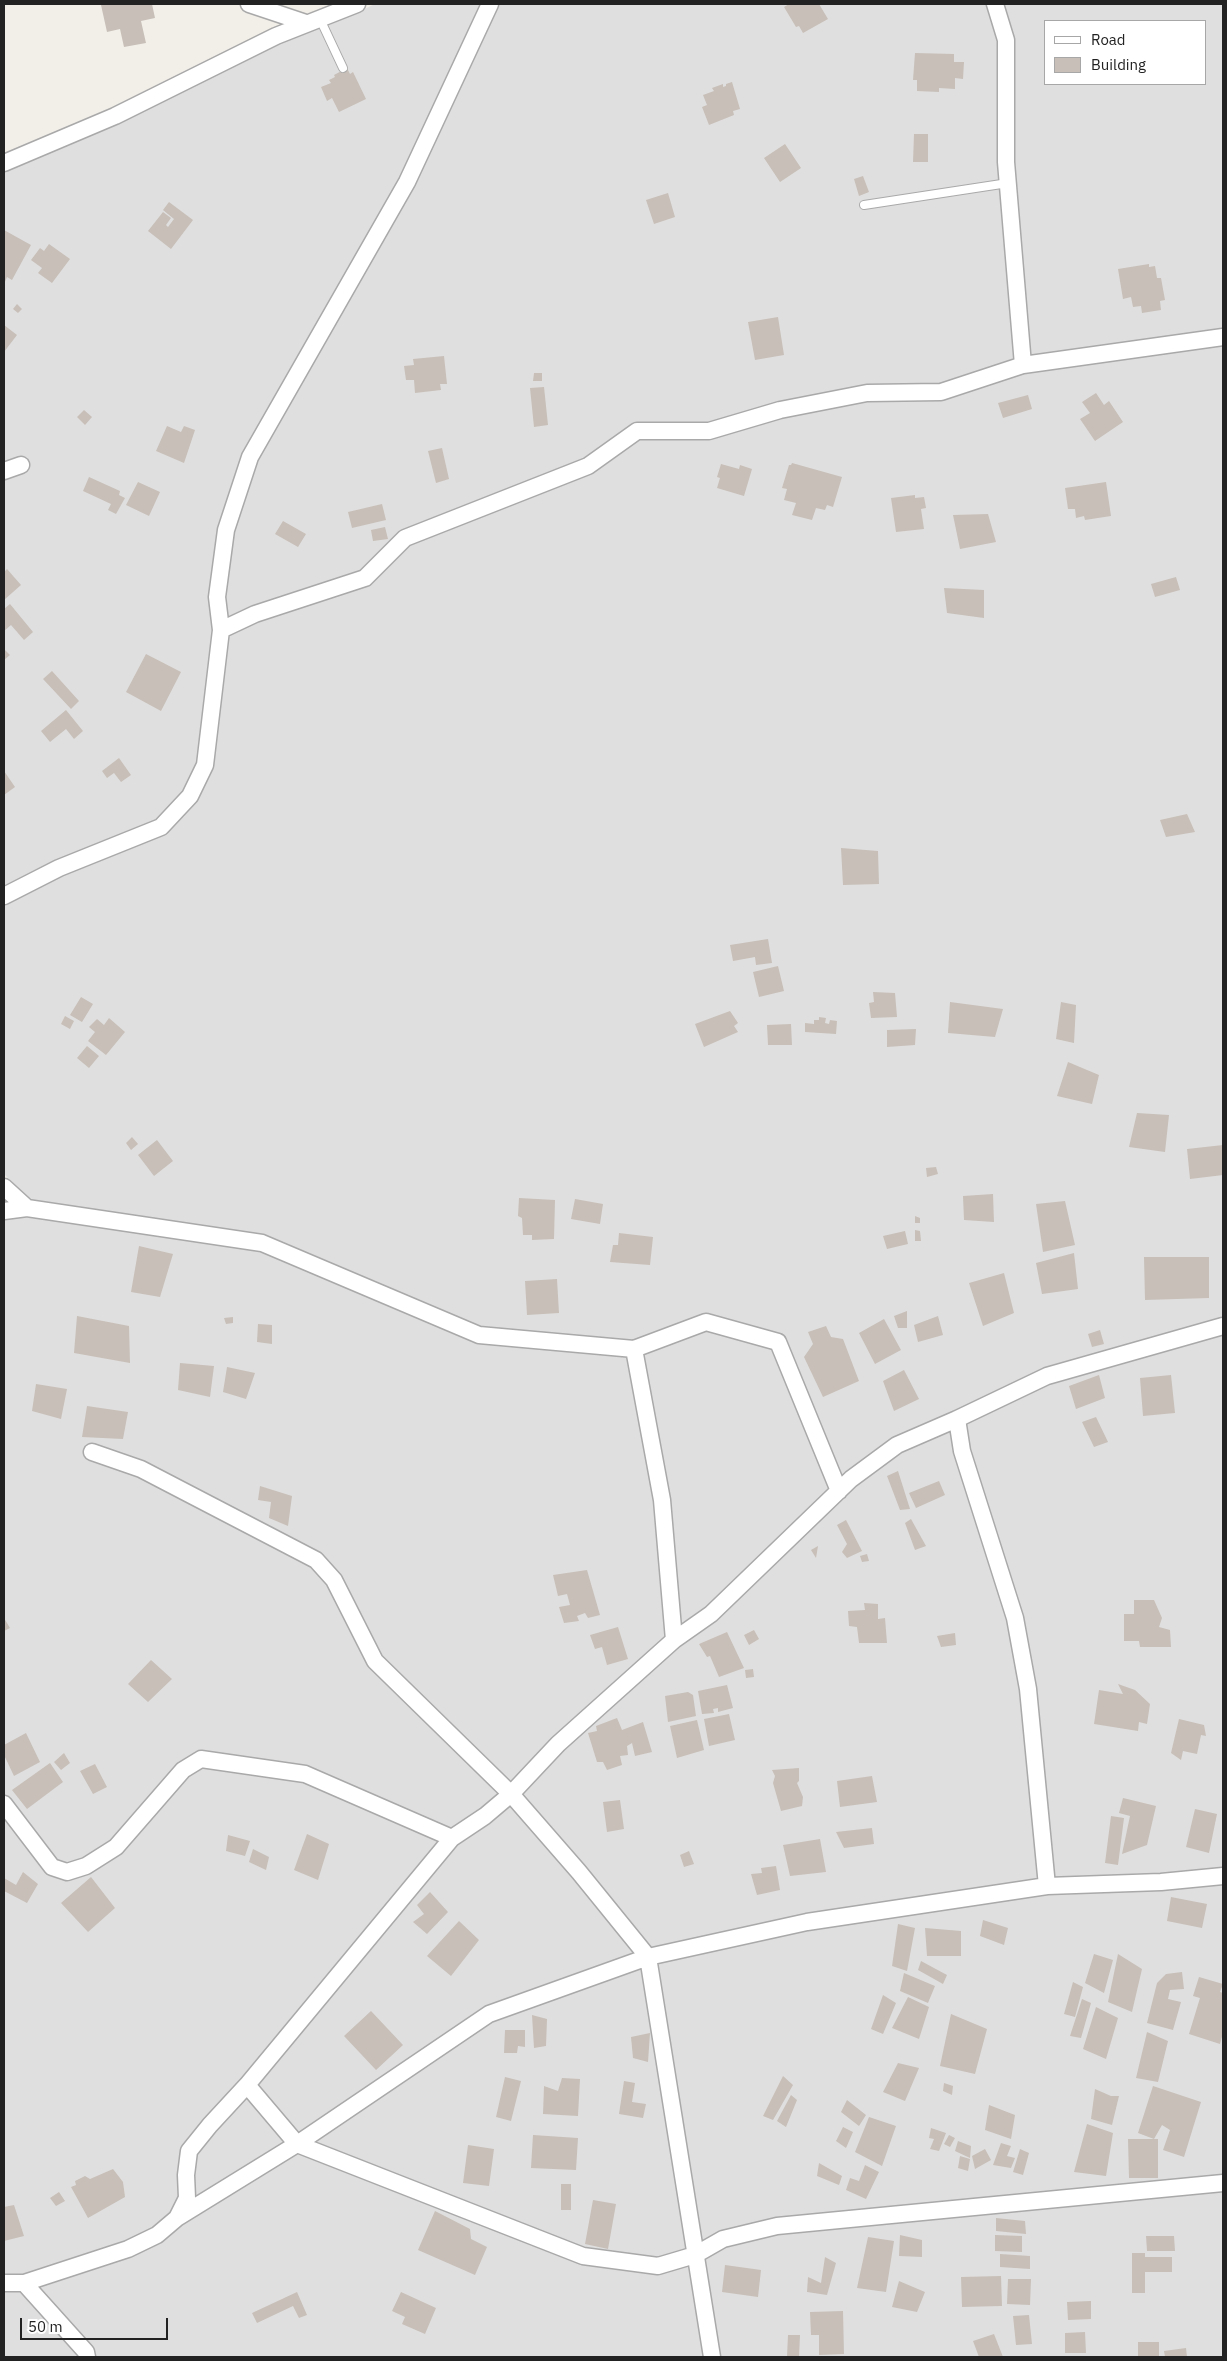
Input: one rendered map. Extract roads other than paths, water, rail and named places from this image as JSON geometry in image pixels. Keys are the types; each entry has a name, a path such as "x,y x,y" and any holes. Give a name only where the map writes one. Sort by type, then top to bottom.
{"street":[{"path":"249,4 321,16"},
{"path":"4,162 115,116 276,36 321,16 357,4"},
{"path":"4,896 59,868 161,827 190,796 205,765 221,630 216,597 226,530 250,457 407,182 490,4"},
{"path":"996,4 1006,40 1008,183 1023,365"},
{"path":"221,630 255,614 365,578 405,538 588,466 637,430 709,431 780,410 867,393 941,392 1023,365 1223,337"},
{"path":"4,471 21,465"},
{"path":"4,1187 27,1208"},
{"path":"4,1211 27,1208 262,1243 479,1335 634,1349 706,1322 778,1342 839,1491"},
{"path":"177,2218 187,2198 186,2175 189,2151 247,2085 452,1838 485,1816 511,1794 558,1744 674,1640 711,1614 851,1479 897,1445 1047,1376 1223,1326"},
{"path":"634,1349 662,1500 674,1640"},
{"path":"957,1419 962,1451 1016,1618 1028,1689 1047,1886"},
{"path":"92,1452 141,1470 316,1560 334,1580 375,1661 511,1794 579,1872 648,1957 712,2357"},
{"path":"4,1804 52,1867 67,1872 86,1866 116,1847 183,1770 201,1759 305,1774 452,1838"},
{"path":"4,2282 24,2283 128,2249 157,2234 177,2218 297,2144 489,2014 648,1957 807,1922 1047,1886 1161,1882 1223,1876"},
{"path":"247,2085 297,2144 583,2256 658,2266 695,2255 723,2239 777,2226 1223,2183"},
{"path":"24,2283 86,2352 87,2357"}],"lane":[{"path":"321,16 343,68"},
{"path":"864,205 1008,183"}]}
